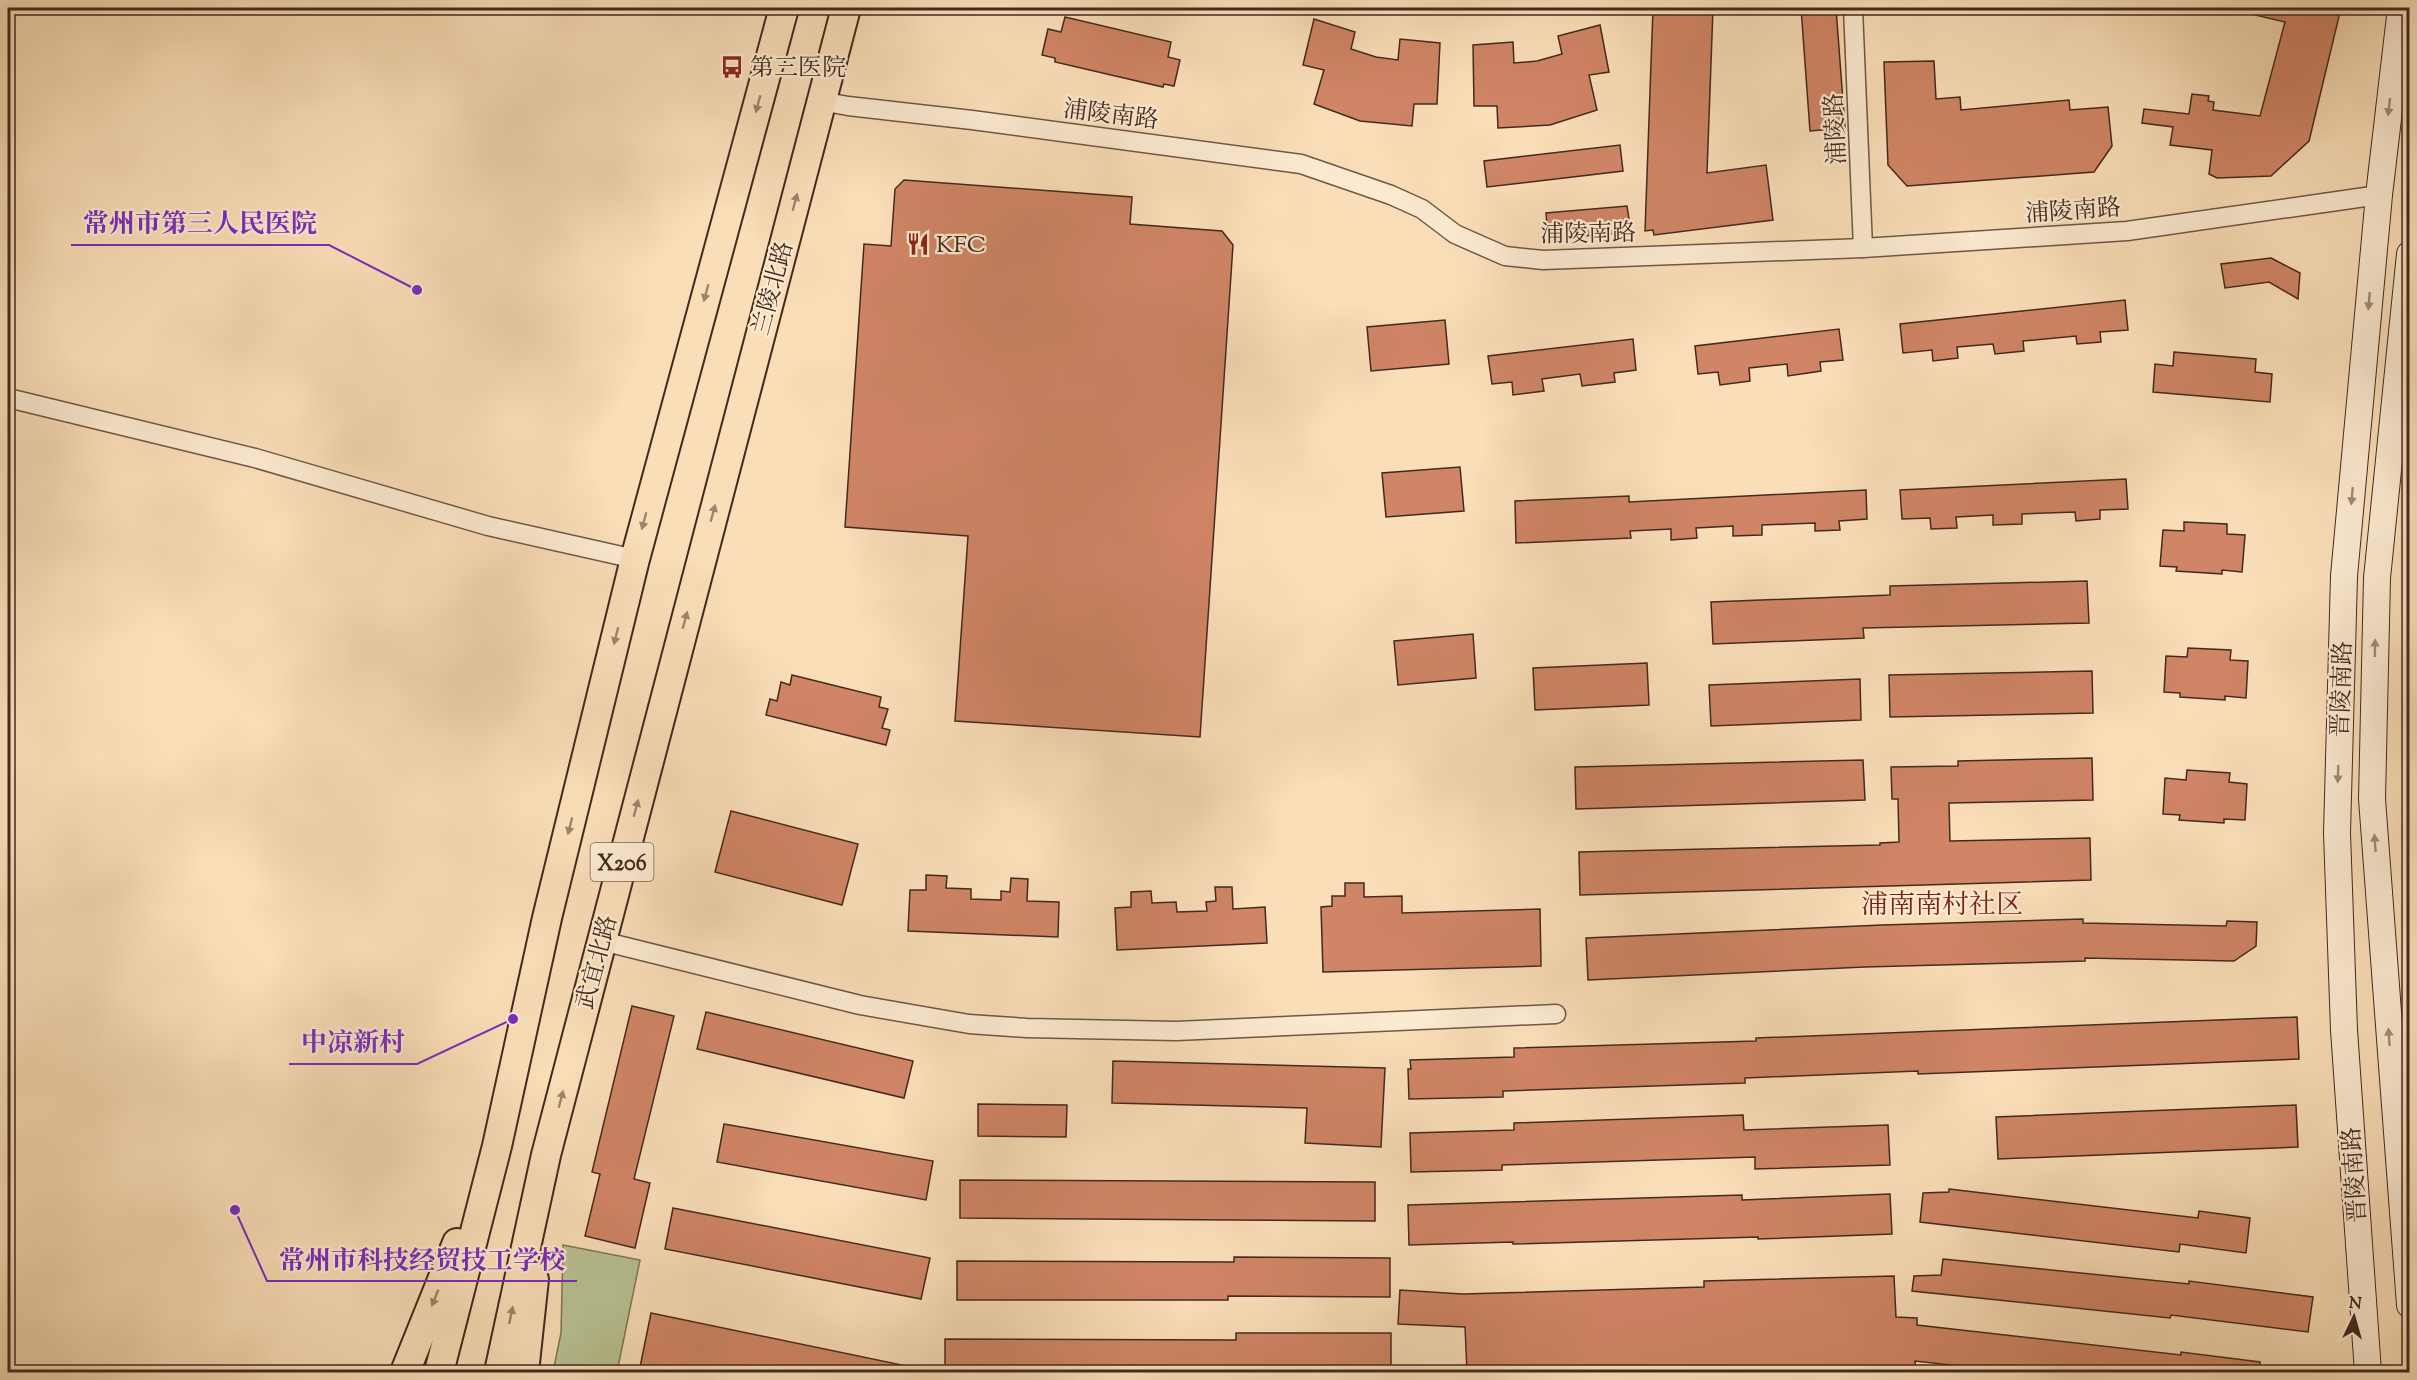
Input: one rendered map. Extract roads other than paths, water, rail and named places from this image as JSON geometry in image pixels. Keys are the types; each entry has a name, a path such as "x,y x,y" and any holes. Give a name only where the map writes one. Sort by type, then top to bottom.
{"main road":[{"path":"634,559 784,8"},
{"name":"兰陵北路","path":"698,569 846,8"},
{"name":"晋陵南路","path":"2368,1372 2344,1030 2337,833 2344,576 2379,195 2401,8"},
{"name":"晋陵南路","path":"2409,254 2377,578 2372,799 2409,1305"},
{"name":"X206","path":"499,1372 497,1146 547,918 634,559"},
{"name":"武宜北路","path":"498,1244 546,1155 698,569"},
{"path":"405,1372 497,1146"},
{"path":"524,1372 546,1155"},
{"name":"X206","path":"439,1372 498,1244"}],"street":[{"name":"浦陵路","path":"1853,8 1863,248"},
{"name":"浦陵南路","path":"821,100 848,106 1215,151 1301,164 1391,195 1422,209 1455,234 1505,256 1543,260 1863,248 2127,231 2379,195"},
{"path":"8,398 255,458 488,526 634,559"},
{"path":"602,941 860,1005 969,1024 1027,1028 1176,1031 1556,1014"}],"place":[{"name":"第三医院","path":"732,67"},
{"name":"KFC","path":"918,244"},
{"name":"常州市第三人民医院","path":"417,290"},
{"name":"中凉新村","path":"513,1019"},
{"name":"常州市科技经贸技工学校","path":"235,1210"}],"district":[{"name":"浦南南村社区","path":"1942,904"}]}
